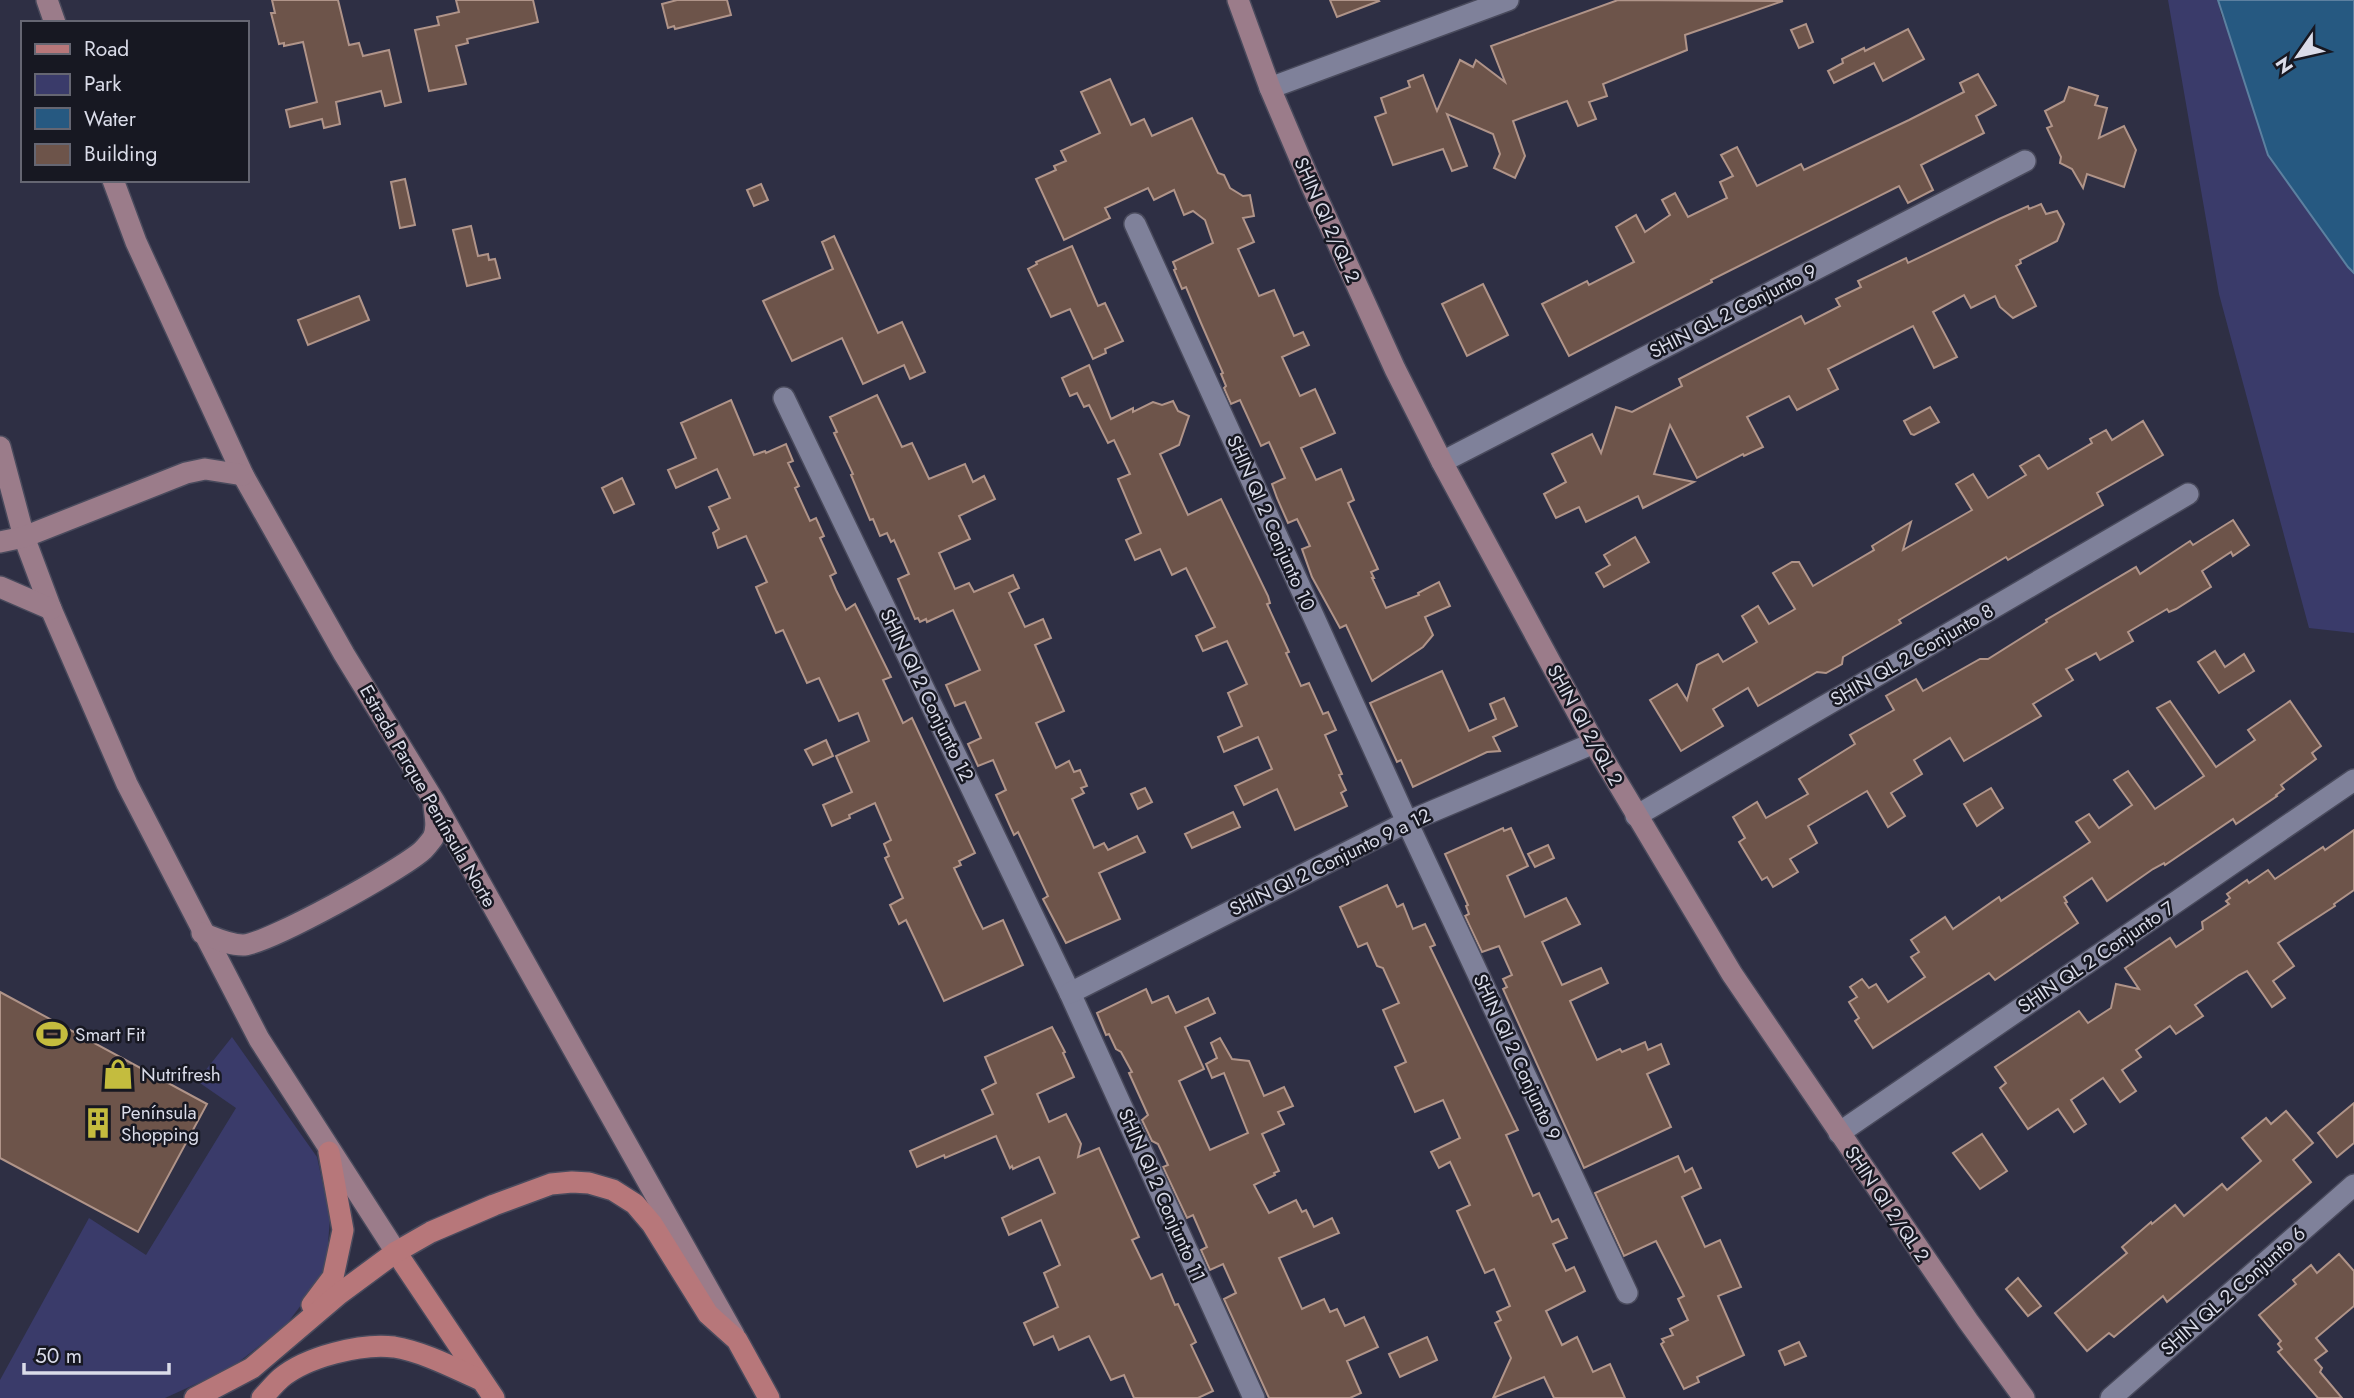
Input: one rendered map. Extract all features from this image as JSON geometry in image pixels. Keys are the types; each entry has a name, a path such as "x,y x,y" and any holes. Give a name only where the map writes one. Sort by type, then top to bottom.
{"main road":[{"path":"47,0 54,21"},
{"name":"SHIN QI 2/QL 2","path":"1238,0 1270,88 1352,277 1442,462 1594,743 1732,974 1968,1321 2024,1398"},
{"name":"Estrada Parque Península Norte","path":"114,182 136,242 243,475 344,653 433,801 769,1398"},
{"path":"0,447 24,537 51,609 127,784 202,933 259,1039 329,1152 494,1398"},
{"path":"0,542 24,537 187,473 205,469 243,475"},
{"path":"0,511 7,473"},
{"path":"0,587 51,609"},
{"path":"202,933 231,944 261,942 348,897 422,851 436,827 433,801"},
{"path":"290,1335 333,1278 338,1257 343,1230 329,1152"},
{"path":"195,1398 252,1368 349,1286 396,1252 431,1232 551,1184 589,1183 613,1190 635,1204 652,1224 708,1314 737,1340"},
{"path":"262,1398 282,1377 319,1358 349,1348 394,1348 435,1360 481,1380"}],"street":[{"path":"1270,88 1508,0"},
{"name":"SHIN QL 2 Conjunto 9","path":"1442,462 2025,161"},
{"name":"SHIN QI 2 Conjunto 10","path":"1135,224 1407,821"},
{"name":"SHIN QI 2 Conjunto 12","path":"784,398 1070,993"},
{"name":"SHIN QL 2 Conjunto 8","path":"1636,816 2188,494"},
{"name":"SHIN QI 2 Conjunto 9 a 12","path":"1070,993 1407,821 1594,743"},
{"name":"SHIN QL 2 Conjunto 7","path":"1839,1133 2354,780"},
{"name":"SHIN QI 2 Conjunto 9","path":"1407,821 1627,1293"},
{"name":"SHIN QI 2 Conjunto 11","path":"1070,993 1254,1398"},
{"name":"SHIN QL 2 Conjunto 6","path":"2111,1398 2354,1185"}],"green space":[{"path":"2168,0 2218,0 2221,15 2347,267 2354,273 2354,633 2309,628 2219,294"},
{"path":"232,1037 317,1157 330,1217 326,1272 286,1325 231,1368 165,1398 0,1398 0,1380 89,1218 146,1255 236,1108 197,1081"}],"water":[{"path":"2218,0 2354,0 2354,273 2268,155"}],"building":[{"path":"272,0 338,0 349,45 359,43 363,56 389,50 401,102 385,106 381,91 336,102 340,124 324,128 322,119 290,127 286,110 317,102 303,42 284,46 284,43 279,44 271,13 275,13"},
{"path":"456,0 533,0 538,22 467,39 468,43 456,46 466,84 429,91 415,30 439,25 437,17 459,12"},
{"path":"677,0 727,0 731,15 675,29 674,26 668,28 662,4"},
{"path":"1330,0 1378,0 1379,1 1337,17"},
{"path":"1618,0 1783,1 1685,35 1687,50 1603,84 1607,96 1589,102 1596,119 1578,126 1567,101 1513,121 1525,156 1515,178 1494,168 1500,154 1493,134 1447,114 1467,166 1452,171 1443,149 1393,165 1375,117 1386,113 1381,98 1410,87 1408,81 1423,75 1437,111 1460,60 1473,67 1476,60 1505,82 1491,46"},
{"path":"1806,24 1813,42 1799,48 1791,30"},
{"path":"1908,29 1924,59 1883,81 1874,63 1834,83 1828,71 1843,63 1842,59 1864,48 1865,51"},
{"path":"1978,74 1996,105 1976,116 1984,133 1921,165 1933,190 1908,203 1899,186 1711,280 1712,282 1569,356 1542,304 1587,281 1589,285 1634,262 1616,227 1636,215 1645,232 1670,215 1662,200 1675,193 1688,217 1727,198 1720,182 1733,176 1721,155 1737,147 1757,186 1801,164 1804,170 1909,120 1964,92 1960,83"},
{"path":"1110,79 1131,125 1144,119 1152,136 1192,118 1218,173 1224,175 1230,188 1243,196 1250,195 1254,216 1243,218 1254,242 1238,249 1259,296 1274,290 1294,336 1303,332 1309,345 1282,357 1300,396 1315,389 1335,433 1301,448 1316,480 1341,469 1354,500 1348,503 1378,569 1371,572 1372,578 1386,608 1419,595 1418,593 1439,582 1450,606 1425,617 1433,635 1423,647 1372,681 1346,625 1340,628 1312,577 1302,549 1310,546 1297,519 1288,523 1277,498 1272,484 1285,478 1269,442 1261,446 1240,400 1231,404 1224,388 1226,386 1221,374 1223,373 1186,287 1182,289 1174,270 1176,269 1173,262 1213,243 1205,220 1193,211 1184,215 1174,190 1154,200 1148,188 1105,208 1110,218 1064,240 1036,179 1056,170 1054,166 1066,161 1061,151 1100,133 1081,92"},
{"path":"2069,87 2098,96 2095,105 2107,108 2099,138 2124,126 2136,150 2124,187 2087,174 2083,188 2072,169 2060,163 2061,157 2047,128 2052,126 2045,111 2064,101"},
{"path":"405,179 415,225 400,228 391,182"},
{"path":"761,184 768,200 754,206 747,190"},
{"path":"2041,204 2046,214 2057,211 2064,224 2057,241 2020,260 2021,263 2016,266 2036,306 2013,318 2000,307 1995,296 1971,308 1964,295 1933,312 1957,357 1934,368 1913,326 1828,369 1838,389 1797,410 1789,396 1747,417 1763,447 1744,456 1743,454 1697,478 1670,425 1654,474 1694,482 1643,508 1638,496 1586,522 1579,507 1556,518 1544,494 1566,482 1552,454 1592,434 1601,453 1616,407 1632,412 1682,386 1679,379 1801,316 1805,324 1840,306 1836,299 1861,287 1858,281 1906,258 1908,263 2028,206 2029,209"},
{"path":"471,226 478,256 488,254 489,260 495,259 500,278 467,286 453,230"},
{"path":"834,236 878,333 902,322 925,372 910,379 904,365 863,384 842,338 792,361 763,301 833,269 822,242"},
{"path":"1072,246 1098,306 1105,303 1123,341 1105,349 1106,353 1093,359 1070,309 1051,317 1028,269 1037,264 1036,262"},
{"path":"1483,284 1508,335 1467,356 1442,304"},
{"path":"359,296 369,320 308,345 298,320"},
{"path":"1089,365 1111,419 1153,402 1162,405 1173,401 1178,411 1189,416 1179,445 1160,454 1188,515 1221,499 1268,596 1270,603 1267,604 1301,686 1309,683 1323,714 1328,712 1336,730 1325,735 1342,774 1339,775 1346,790 1341,793 1347,806 1295,830 1277,789 1244,805 1235,786 1272,769 1258,737 1224,752 1218,737 1242,726 1228,693 1247,684 1227,641 1203,651 1196,636 1215,627 1186,568 1172,575 1160,549 1135,560 1126,540 1141,533 1118,479 1130,474 1114,440 1108,443 1089,405 1084,407 1077,393 1070,396 1062,378"},
{"path":"877,395 902,447 912,443 929,479 965,464 973,482 984,476 995,499 959,516 970,539 939,553 955,589 969,583 974,592 1013,575 1019,588 1009,593 1025,627 1043,619 1051,638 1035,645 1064,711 1036,723 1056,768 1069,761 1074,772 1080,770 1087,786 1081,788 1084,793 1072,799 1094,848 1104,843 1108,850 1137,836 1145,852 1099,873 1120,919 1066,943 1043,899 1048,896 1018,832 1014,835 996,795 1006,790 993,760 978,766 968,744 981,738 965,702 955,706 946,685 980,670 953,610 927,622 926,619 920,622 918,618 915,619 898,579 909,574 894,540 891,542 887,533 880,536 873,519 870,520 834,433 837,432 830,417"},
{"path":"731,400 754,455 786,444 793,461 788,463 799,486 795,488 810,521 816,518 824,536 820,538 836,573 830,576 836,590 846,610 855,604 891,677 883,680 903,723 912,718 975,853 959,861 961,865 954,868 983,929 1003,920 1023,965 944,1001 906,920 899,924 890,905 903,898 885,858 889,856 884,844 891,840 875,803 832,826 823,805 852,792 836,756 869,741 858,713 839,721 819,678 807,683 783,630 776,633 756,587 767,582 746,536 718,548 713,533 719,529 709,507 730,498 717,469 676,488 668,470 696,458 681,423"},
{"path":"1930,407 1939,422 1914,435 1911,434 1904,421"},
{"path":"2143,421 2163,455 2097,493 2103,505 2008,560 2006,557 1899,620 1901,623 1843,657 1842,664 1826,673 1817,672 1758,706 1748,688 1713,709 1723,726 1681,751 1650,700 1677,684 1687,700 1697,665 1718,654 1723,662 1757,642 1742,616 1758,606 1769,624 1795,609 1773,573 1792,562 1799,562 1813,586 1874,550 1872,546 1911,522 1903,550 1972,510 1956,484 1973,474 1988,498 2026,475 2020,466 2039,455 2048,469 2092,443 2090,439 2106,430 2112,440"},
{"path":"622,478 634,504 614,513 602,488"},
{"path":"2233,520 2249,545 2233,556 2231,552 2202,571 2211,587 2176,609 2169,612 2167,609 2128,632 2133,641 2100,660 2096,653 2066,669 2073,680 2033,704 2041,716 1964,761 1950,738 1914,760 1922,774 1891,793 1905,816 1888,827 1867,791 1808,826 1817,843 1790,859 1798,872 1773,887 1767,877 1762,880 1739,842 1745,838 1733,817 1757,802 1766,818 1808,794 1799,779 1855,744 1850,735 1894,710 1886,696 1916,679 1923,691 1980,659 1988,659 2047,622 2046,620 2136,567 2140,574 2190,541 2193,545"},
{"path":"1635,537 1649,562 1604,587 1596,573 1610,565 1604,555"},
{"path":"2215,651 2225,667 2244,654 2254,671 2219,693 2198,662"},
{"path":"1442,671 1469,731 1496,719 1490,704 1504,698 1517,726 1493,737 1500,751 1487,752 1413,787 1401,760 1397,762 1370,703"},
{"path":"2170,701 2216,767 2255,740 2248,730 2290,701 2321,746 2312,753 2316,759 2281,785 2284,789 2277,796 2236,824 2233,819 2107,901 2092,878 2064,897 2078,923 1995,980 1989,973 1873,1048 1855,1021 1859,1018 1849,1002 1857,997 1850,987 1862,979 1869,988 1876,984 1888,1002 1925,977 1911,957 1919,952 1911,940 1945,917 1953,929 1999,897 2001,901 2090,842 2076,822 2089,814 2099,828 2132,805 2114,780 2128,771 2155,809 2204,776 2157,708"},
{"path":"826,740 833,756 813,765 805,750"},
{"path":"1145,788 1152,802 1138,809 1131,794"},
{"path":"1991,788 2003,808 1977,826 1964,804"},
{"path":"1233,812 1240,827 1192,848 1185,834"},
{"path":"1503,828 1504,831 1511,828 1528,866 1507,876 1525,917 1566,898 1580,924 1542,942 1562,985 1601,968 1608,983 1570,1001 1597,1060 1620,1049 1622,1052 1645,1042 1648,1050 1661,1044 1669,1064 1647,1074 1671,1127 1584,1168 1503,989 1507,987 1503,979 1512,975 1499,946 1482,952 1465,916 1469,914 1468,905 1445,854"},
{"path":"2354,830 2354,890 2334,904 2335,906 2278,943 2294,966 2273,981 2285,998 2272,1007 2247,971 2239,975 2195,1005 2203,1016 2176,1034 2170,1026 2136,1050 2141,1057 2122,1070 2136,1091 2120,1102 2103,1078 2071,1100 2086,1124 2074,1132 2058,1109 2028,1129 2000,1088 2006,1083 1995,1067 2079,1011 2088,1023 2111,1008 2116,984 2139,989 2125,968 2170,938 2176,947 2203,929 2202,922 2229,904 2226,901 2230,898 2227,894 2247,880 2249,883 2268,870 2275,879"},
{"path":"1548,845 1554,858 1535,867 1528,854"},
{"path":"1387,885 1397,907 1403,904 1413,929 1425,924 1435,945 1430,947 1518,1130 1506,1135 1533,1196 1539,1193 1552,1222 1558,1219 1567,1238 1553,1244 1566,1271 1574,1267 1585,1291 1546,1311 1562,1345 1577,1337 1593,1372 1610,1364 1625,1398 1554,1398 1544,1377 1493,1398 1511,1358 1495,1323 1501,1320 1497,1312 1510,1306 1494,1269 1485,1273 1457,1211 1470,1205 1450,1162 1439,1168 1431,1152 1460,1138 1443,1100 1415,1112 1395,1067 1406,1062 1383,1010 1399,1003 1383,968 1377,966 1367,943 1358,947 1340,907"},
{"path":"1146,989 1152,1003 1168,996 1176,1013 1208,998 1215,1013 1185,1027 1204,1069 1179,1081 1210,1150 1248,1133 1224,1073 1212,1078 1206,1064 1217,1058 1211,1043 1220,1038 1232,1059 1249,1061 1264,1096 1284,1087 1293,1106 1278,1112 1284,1124 1262,1134 1279,1171 1254,1185 1269,1213 1296,1200 1302,1212 1306,1210 1314,1227 1332,1218 1339,1233 1279,1258 1302,1309 1324,1299 1330,1312 1337,1309 1345,1326 1364,1317 1378,1347 1347,1361 1361,1393 1350,1398 1269,1398 1224,1299 1236,1293 1223,1264 1210,1270 1201,1250 1207,1247 1193,1215 1187,1218 1163,1167 1168,1165 1142,1120 1148,1115 1129,1073 1132,1072 1109,1034 1106,1035 1097,1013"},
{"name":"Península Shopping","path":"0,992 207,1104 138,1232 0,1158"},
{"path":"1052,1027 1074,1077 1037,1094 1049,1122 1066,1114 1081,1144 1078,1157 1099,1148 1139,1237 1132,1240 1151,1279 1162,1274 1175,1305 1178,1304 1196,1342 1191,1345 1213,1391 1198,1398 1134,1398 1124,1375 1111,1380 1089,1336 1059,1350 1053,1336 1034,1345 1024,1323 1058,1307 1044,1273 1060,1265 1041,1220 1009,1235 1002,1218 1055,1193 1039,1157 1010,1168 996,1136 917,1167 910,1151 993,1114 982,1090 996,1083 985,1057"},
{"path":"2354,1103 2354,1143 2337,1157 2318,1133"},
{"path":"2286,1111 2313,1143 2293,1160 2311,1182 2167,1302 2163,1296 2114,1337 2109,1333 2087,1351 2055,1313 2127,1253 2122,1247 2151,1222 2152,1224 2175,1205 2184,1216 2222,1184 2227,1190 2261,1161 2242,1138 2266,1118 2271,1124"},
{"path":"1982,1134 2007,1171 1980,1189 1953,1153"},
{"path":"1678,1156 1685,1172 1692,1168 1701,1188 1682,1197 1705,1247 1720,1240 1741,1287 1718,1296 1744,1355 1697,1377 1699,1382 1684,1389 1661,1344 1664,1342 1662,1339 1673,1335 1670,1329 1688,1320 1678,1299 1684,1296 1656,1241 1624,1256 1595,1193"},
{"path":"2339,1254 2354,1271 2354,1306 2316,1338 2327,1351 2315,1360 2322,1368 2320,1372 2342,1398 2318,1398 2278,1352 2282,1349 2278,1344 2281,1341 2259,1315 2296,1284 2293,1280 2311,1265 2317,1273"},
{"path":"2018,1278 2041,1306 2028,1316 2006,1289"},
{"path":"1427,1337 1437,1360 1400,1377 1389,1354"},
{"path":"1799,1342 1806,1356 1785,1365 1779,1351"}],"place":[{"name":"Smart Fit","path":"52,1034"},
{"name":"Nutrifresh","path":"118,1074"},
{"name":"Península Shopping","path":"98,1123"}]}
